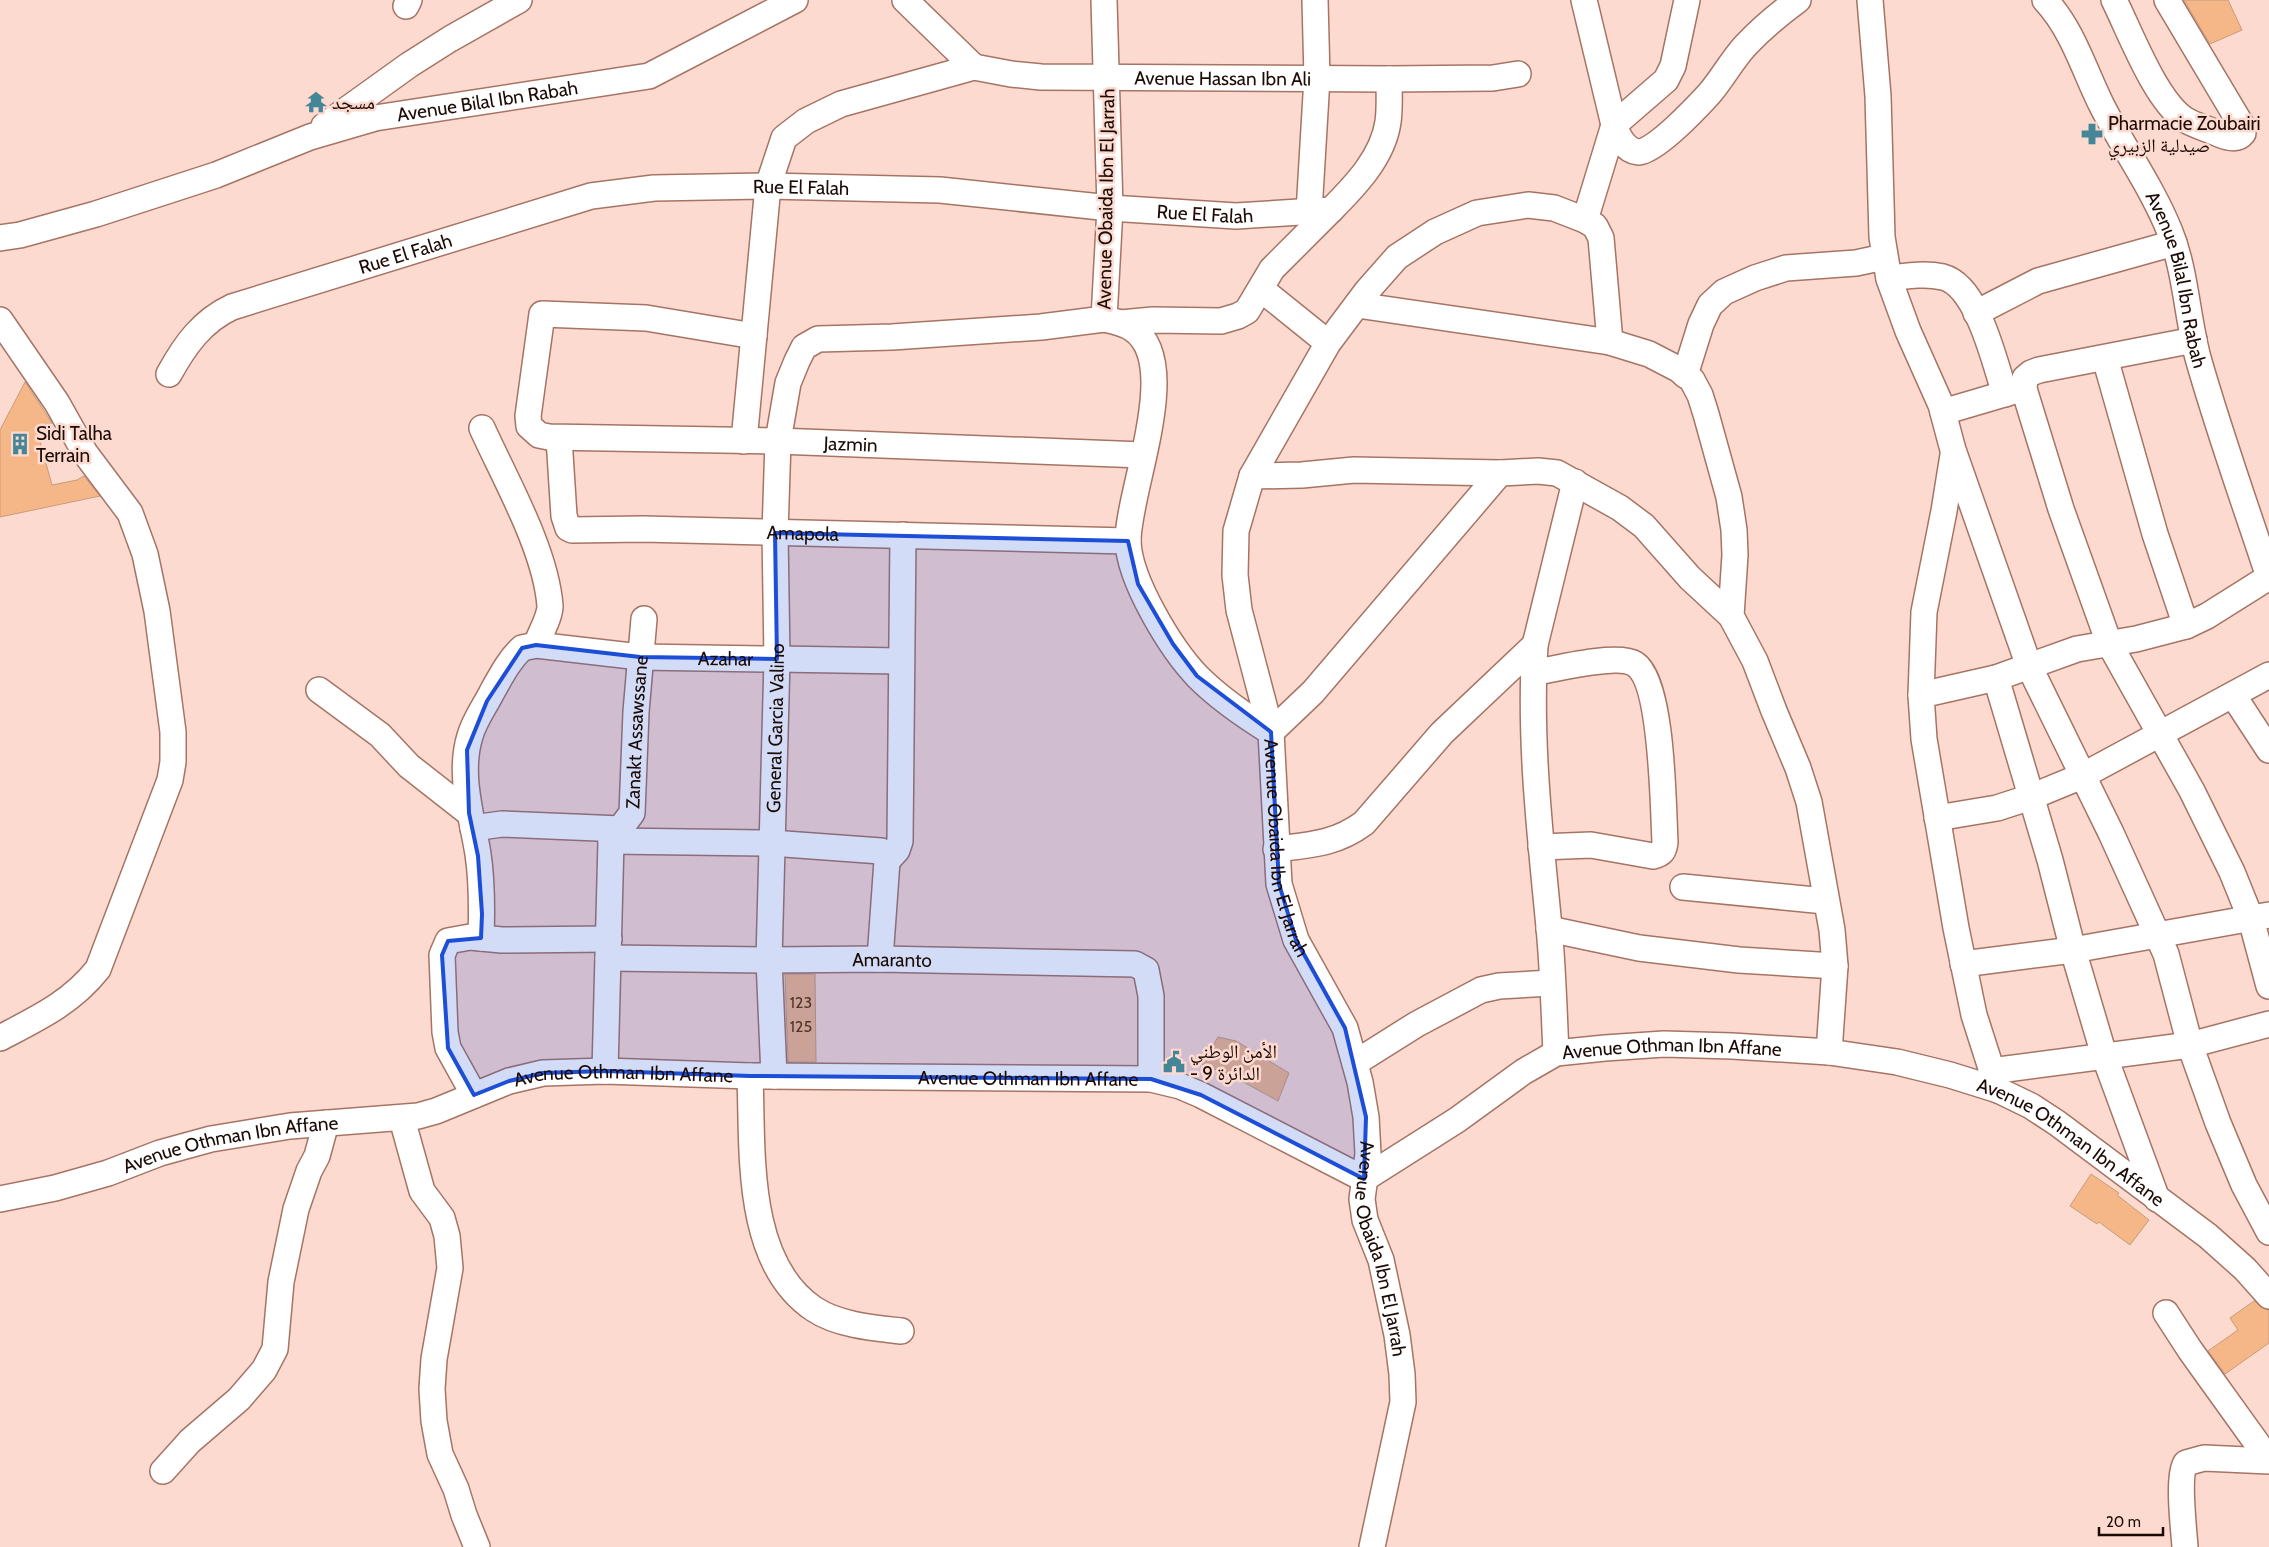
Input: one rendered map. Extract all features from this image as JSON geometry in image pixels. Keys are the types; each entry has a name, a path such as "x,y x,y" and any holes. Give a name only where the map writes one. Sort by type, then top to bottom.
{"street":[{"path":"310,137 418,59 519,0"},
{"name":"Avenue Bilal Ibn Rabah","path":"0,238 39,230 138,201 216,175 310,137 375,118 649,76 795,0"},
{"path":"905,0 974,67"},
{"name":"Avenue Obaida Ibn El Jarrah","path":"1104,0 1108,77 1113,321 1133,329 1142,338 1153,362 1153,402 1128,541 1138,584 1149,607 1197,676 1223,700 1271,732 1279,884 1296,940 1345,1028 1355,1063 1366,1118 1368,1154 1362,1199 1365,1220 1381,1260 1397,1334 1403,1383 1403,1402 1372,1547"},
{"path":"1315,0 1320,210"},
{"path":"1584,0 1614,124 1619,137 1626,146 1638,152 1645,151 1680,124 1709,94 1744,47 1762,28 1798,0"},
{"path":"1585,220 1614,124 1666,80 1675,58 1688,0"},
{"path":"1870,0 1878,96 1886,267 1908,331 1943,412 1953,450 2029,666 2166,954 2190,1045 2218,1123 2244,1185 2269,1232"},
{"name":"Avenue Bilal Ibn Rabah","path":"2045,0 2055,10 2079,53 2101,104 2144,178 2174,243 2194,340 2269,577"},
{"path":"2114,0 2141,57 2159,89 2172,107 2184,119 2221,135 2235,138 2241,136 2243,133 2242,126 2167,0"},
{"name":"Avenue Hassan Ibn Ali","path":"744,441 768,186 784,138 806,121 841,104 974,67 1011,74 1108,77 1389,79 1493,78 1518,74"},
{"path":"1320,210 1354,186 1370,165 1382,143 1388,123 1389,79"},
{"name":"Rue El Falah","path":"169,374 181,353 199,330 215,315 232,306 592,196 654,188 768,186 940,190 1110,208 1236,216 1320,210"},
{"path":"1500,473 1313,692 1271,732 1239,610 1235,575 1236,531 1252,476 1328,343 1397,257 1436,232 1477,213 1528,205 1554,208 1585,220 1595,226 1601,238 1610,342"},
{"name":"General Garcia Valino","path":"774,1076 769,960 777,659 775,533 778,442 788,383 804,347 818,339 892,337 1113,321 1221,321 1238,316 1247,310 1272,269 1320,210"},
{"path":"1976,313 2038,281 2174,243"},
{"path":"1686,375 1701,324 1710,305 1724,292 1755,278 1786,268 1856,263 1886,267 1917,275 1944,277 1960,287 1976,313 2014,391 2061,509 2109,643 2192,791 2232,872 2260,917 2269,986"},
{"path":"1261,288 1328,343"},
{"path":"1357,305 1610,342 1649,354 1686,375 1692,380 1700,395 1729,497 1734,530 1735,555 1731,616"},
{"name":"Jazmin","path":"754,336 646,318 542,314 528,416 529,426 539,435 559,438 744,441 1143,455"},
{"path":"0,320 58,403 85,453 130,513 145,554 157,611 173,732 173,762 170,780 98,969 83,987 46,1014 0,1038"},
{"path":"1943,412 2014,391 2031,373 2194,340"},
{"path":"2105,358 2155,534 2186,626"},
{"path":"481,938 478,856 466,782 467,750 470,735 514,655 522,648 536,645 550,608 540,561 530,533 482,428"},
{"name":"Amapola","path":"559,438 564,516 568,528 572,530 643,529 1128,541"},
{"path":"1953,450 1944,511 1924,612 1921,695 1924,739 1964,964 1974,1015 1994,1081 2104,1056 2190,1045 2269,1024"},
{"path":"1252,476 1302,475 1354,470 1500,473 1538,471 1558,473 1620,508 1644,526 1696,585 1731,616 1755,661 1798,768 1809,802 1825,901 1832,930 1835,966 1829,1052"},
{"path":"1556,1053 1549,929 1535,770 1533,673 1535,645 1575,482"},
{"path":"887,861 897,850 900,841 904,535"},
{"path":"1921,695 1996,678 2078,649 2145,637 2186,626 2207,616 2269,577"},
{"name":"Zanakt Assawssane","path":"605,1071 609,948 616,835 632,813 634,798 636,712 644,619"},
{"name":"Azahar","path":"536,645 640,657 901,661"},
{"path":"1276,849 1327,842 1349,834 1364,823 1442,734 1535,645"},
{"path":"1533,673 1605,660 1622,660 1634,663 1644,674 1652,695 1657,728 1665,842 1661,853 1653,856 1591,845 1541,847"},
{"path":"1937,818 1997,808 2031,797 2082,776 2160,736 2269,675"},
{"path":"1996,678 2050,860 2073,950 2104,1056 2157,1199"},
{"path":"319,690 380,735 409,766 471,821 616,835 876,850 884,853 887,861 880,959"},
{"path":"2233,695 2269,750"},
{"path":"1683,887 1825,901"},
{"path":"1964,964 2073,950 2260,917"},
{"path":"1549,929 1639,948 1740,960 1835,966"},
{"name":"Amaranto","path":"474,1095 448,1048 446,1040 442,955 448,941 459,938 481,938 769,960 880,959 1135,964 1146,970 1151,996 1151,1078"},
{"path":"1355,1063 1416,1024 1481,990 1499,986 1552,982"},
{"name":"Avenue Othman Ibn Affane","path":"0,1199 82,1180 160,1153 211,1138 290,1126 402,1119 436,1111 509,1080 543,1073 605,1071 750,1076 1151,1078 1180,1086 1201,1095 1364,1179 1457,1120 1523,1072 1556,1053 1664,1044 1829,1052 1897,1062 1950,1075 1994,1081 2057,1123 2215,1243 2245,1269 2269,1296"},
{"path":"750,1076 756,1208 780,1274 794,1293 815,1310 835,1319 869,1327 902,1331"},
{"path":"402,1119 422,1191 442,1218 447,1236 450,1268 434,1359 432,1389 434,1421 440,1454 456,1489 477,1547"},
{"path":"163,1471 197,1434 239,1399 264,1370 275,1349 281,1282 296,1209 309,1171 317,1156 326,1123"},
{"path":"2166,1313 2269,1460"},
{"path":"2186,1547 2182,1495 2183,1466 2186,1463 2204,1458 2269,1460"}],"highlighted area":[{"path":"775,533 1128,541 1138,584 1173,644 1197,676 1271,732 1279,884 1296,940 1345,1028 1366,1117 1364,1179 1201,1095 1151,1079 750,1076 605,1071 543,1073 509,1081 474,1095 448,1048 442,955 448,941 481,938 482,914 478,856 469,813 467,750 487,701 522,648 536,645 640,657 777,659"}],"building":[{"path":"2184,0 2228,0 2242,30 2210,44"},
{"name":"Sidi Talha Terrain","path":"25,382 52,423 36,427 52,485 77,480 84,476 100,496 0,517 0,430"},
{"path":"785,974 815,974 816,1062 788,1062"},
{"path":"1218,1037 1236,1041 1289,1073 1278,1101 1238,1079 1202,1064"},
{"path":"2091,1174 2119,1193 2117,1195 2149,1220 2130,1245 2099,1222 2097,1224 2070,1206"},
{"path":"2254,1301 2269,1311 2269,1343 2225,1374 2208,1351 2238,1330 2230,1318"}],"place":[{"name":"مسجد","path":"316,102"},
{"name":"Pharmacie Zoubairi صيدلية الزبيري","path":"2092,134"},
{"name":"Sidi Talha Terrain","path":"20,444"},
{"name":"الأمن الوطني - الدائرة 9","path":"1174,1062"}]}
